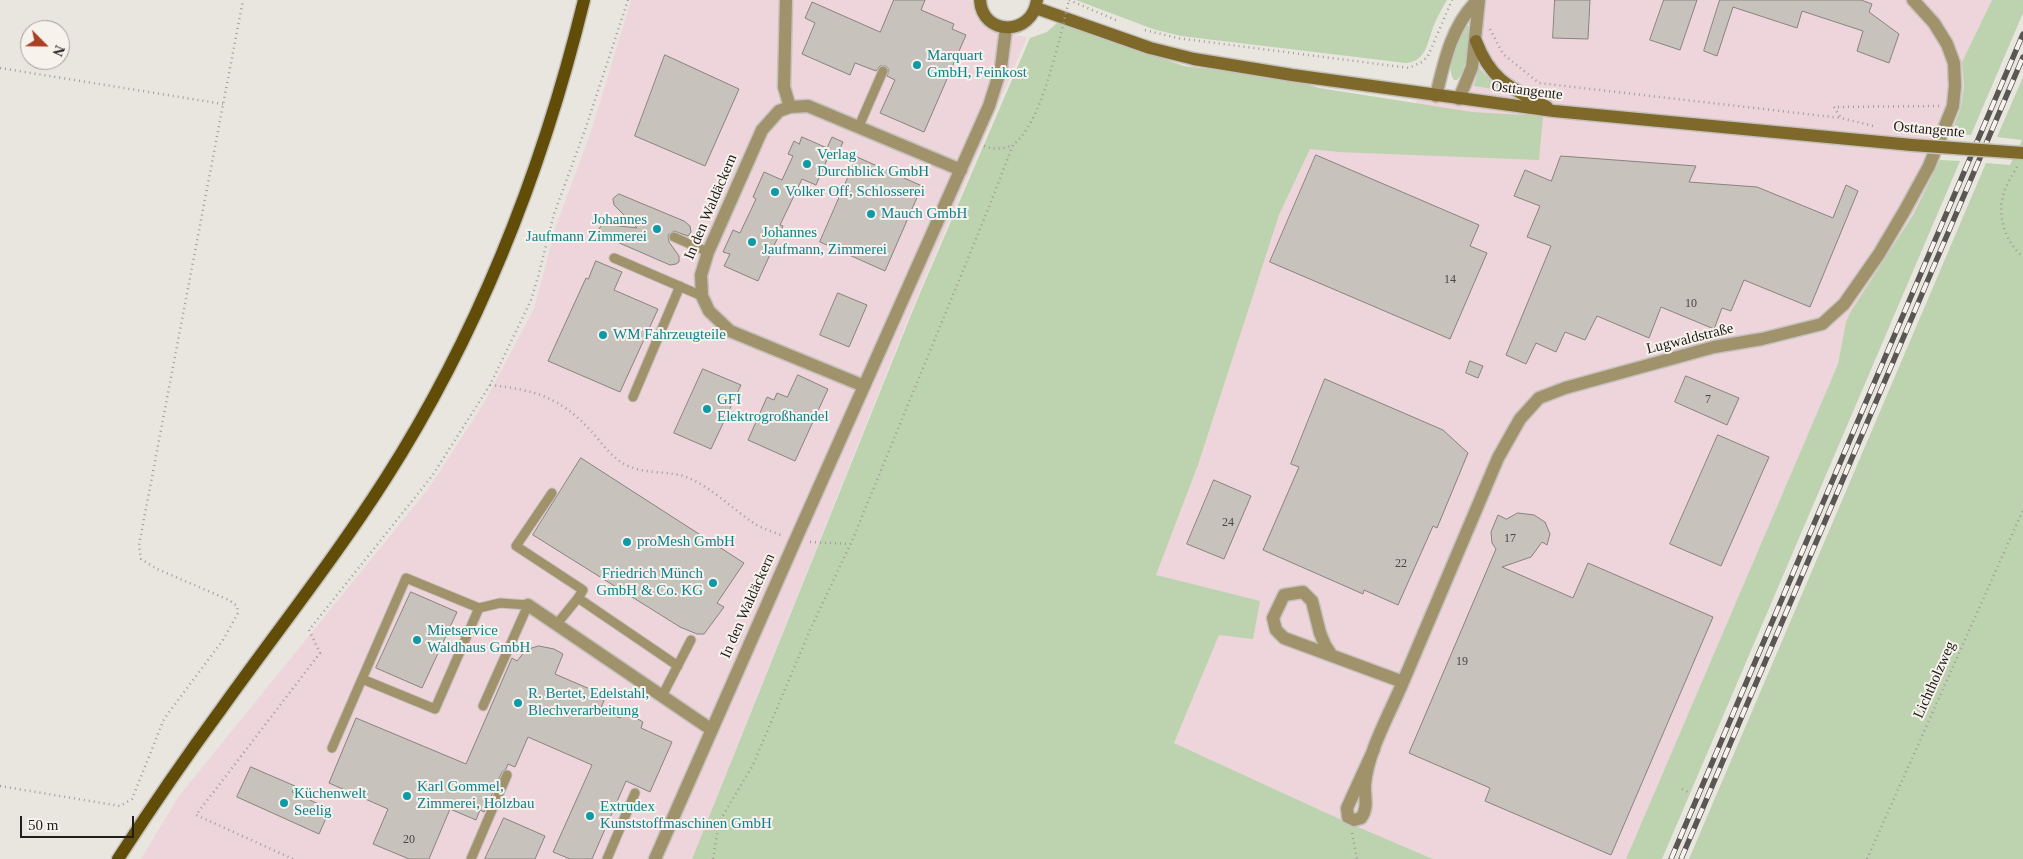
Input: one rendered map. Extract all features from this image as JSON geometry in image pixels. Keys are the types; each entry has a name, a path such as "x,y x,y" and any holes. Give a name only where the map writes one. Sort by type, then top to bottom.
{"main road":[{"path":"118,859 176,772 350,531 391,470 435,394 485,294 525,196 559,93 584,0"},
{"path":"980,0 983,11 988,19 1006,28"},
{"name":"Osttangente","path":"1006,28 1020,25 1029,20 1037,4 1150,48 1194,59 1436,96 1554,111 1912,145 2021,158"},
{"path":"1476,41 1483,59 1495,75 1513,89 1554,111"}],"street":[{"path":"1459,99 1472,67 1479,0"},
{"path":"1436,96 1444,64 1457,26 1471,7 1479,0"},
{"name":"Lugwaldstraße","path":"1374,749 1365,783 1366,811 1361,818 1354,820 1348,817 1347,808 1403,682 1498,458 1520,419 1539,398 1565,388 1714,347 1762,340 1822,324 1844,304 1879,254 1905,210 1929,166 1953,106 1955,86 1954,63 1947,44 1934,24 1913,0"},
{"path":"788,4 784,87 790,107 808,106 961,170"},
{"name":"In den Waldäckern","path":"655,859 974,142 996,86 1001,68 1006,28"},
{"name":"In den Waldäckern","path":"702,296 701,275 708,252 762,130 780,111 790,107"},
{"path":"702,296 709,311 730,330 864,386"},
{"path":"1332,656 1320,634 1312,601 1303,592 1284,595 1272,618 1276,630 1284,638 1332,656 1403,682"},
{"path":"528,605 712,730"}],"lane":[{"path":"859,126 883,71"},
{"path":"674,237 708,252"},
{"path":"614,258 702,296"},
{"path":"633,397 680,286"},
{"path":"552,493 516,546 584,590 556,625"},
{"path":"332,748 406,578 479,608 500,603 528,605 483,706"},
{"path":"578,598 678,666"},
{"path":"362,679 434,709 479,608"},
{"path":"662,696 690,640"},
{"path":"471,859 507,775"},
{"path":"608,859 636,793"}],"path":[{"path":"0,786 120,806 132,799 164,719 223,640 238,613 237,606 229,600 141,559 139,545 243,0"},
{"path":"293,859 196,815 320,653 309,630 432,476 490,385 531,300 554,214 585,130 628,0"},
{"path":"974,142 992,149 1005,149 1020,140 1028,129 1048,79 1069,0 1122,22"},
{"path":"1139,29 1177,38 1409,68 1422,62 1428,56 1452,0"},
{"path":"1488,24 1502,54 1539,83 1841,118 1881,128"},
{"path":"0,68 223,104"},
{"path":"1841,118 1834,107 1953,106"},
{"path":"713,859 719,822 753,765 810,630 850,544 926,363 1012,145"},
{"path":"2021,158 2002,196 2001,214 2005,234 2016,251 2023,256"},
{"path":"490,385 540,394 567,408 610,452 626,465 650,472 689,478 756,525 795,541 850,544"},
{"name":"Lichtholzweg","path":"1867,859 2023,510"},
{"path":"1682,789 1690,793"},
{"path":"1348,817 1357,859"}],"shaded area":[{"path":"631,0 970,0 1004,34 1027,37 916,299 692,859 141,859 179,796 429,488 484,403 534,309 556,226 591,132"},
{"path":"1487,0 1992,0 1962,62 1964,86 1961,107 1936,169 1913,215 1846,322 1838,364 1626,859 1433,859 1344,821 1174,743 1219,635 1156,575 1198,465 1279,215 1310,149 1402,131 1419,96 1466,103"}],"green space":[{"path":"1076,0 1447,0 1422,55 1418,59 1406,63 1181,36 1153,29"},
{"path":"1992,0 2023,0 2023,13 1971,135 1951,134 1961,107 1964,86 1962,62"},
{"path":"1058,22 1184,66 1291,79 1319,88 1472,112 1543,116 1539,160 1338,152 1310,149 1279,215 1198,465 1156,575 1260,601 1253,639 1219,635 1174,743 1344,821 1433,859 692,859 917,300 1030,38 1047,32"},
{"path":"1465,26 1469,26 1466,62 1461,75 1457,80 1454,80 1451,74 1452,60 1456,45"},
{"path":"1479,68 1500,90 1474,86"},
{"path":"2023,77 2023,859 1689,859 1986,163 2010,165 2022,140 1997,137"},
{"path":"1940,160 1960,161 1662,859 1626,859 1838,364 1846,322 1851,311 1913,215"}],"building":[{"name":"Marquart GmbH, Feinkost","path":"894,0 925,0 921,10 954,24 952,29 966,35 924,132 880,113 895,80 887,76 889,70 886,66 880,66 876,71 855,63 850,75 802,54 815,23 805,18 812,2 880,32"},
{"path":"1555,0 1590,0 1588,39 1553,38"},
{"path":"1664,0 1697,0 1680,50 1650,40"},
{"path":"1720,0 1861,0 1872,4 1869,12 1899,34 1889,63 1857,51 1863,31 1802,11 1797,28 1733,7 1717,56 1704,51"},
{"path":"665,55 739,89 705,166 635,136"},
{"path":"802,137 827,148 832,137 843,142 836,158 829,155 816,185 802,179 780,225 783,226 758,281 724,266 730,254 723,252 733,230 740,233 756,199 753,197 764,172 782,180 793,156 788,154 794,141 799,144"},
{"path":"1316,155 1479,225 1470,246 1487,253 1450,339 1270,262"},
{"path":"1561,156 1696,166 1689,182 1757,187 1833,218 1846,185 1858,191 1810,307 1744,280 1731,311 1722,308 1714,329 1661,307 1649,338 1597,316 1585,340 1565,332 1556,352 1536,343 1526,364 1506,355 1551,246 1527,237 1540,206 1514,196 1525,170 1551,181"},
{"name":"Mauch GmbH","path":"857,157 922,186 885,271 820,242"},
{"name":"Johannes Jaufmann Zimmerei","path":"619,194 684,221 690,226 691,232 688,236 674,231 668,235 669,242 679,256 679,262 670,265 601,235 599,229 602,224 637,228 614,205 613,199"},
{"name":"WM Fahrzeugteile","path":"596,261 622,272 614,290 658,309 620,392 548,361 586,278 588,279"},
{"path":"838,293 867,305 849,347 820,335"},
{"path":"1470,361 1483,366 1478,378 1466,373"},
{"name":"GFI Elektrogroßhandel","path":"703,369 741,385 711,449 674,433"},
{"path":"798,375 828,389 795,461 748,440 767,397 774,400 777,393 787,397"},
{"path":"1686,376 1739,398 1727,425 1675,402"},
{"path":"1325,379 1443,430 1468,453 1437,528 1433,526 1398,605 1364,590 1363,594 1263,550 1299,467 1291,464"},
{"path":"1718,435 1769,457 1721,566 1670,544"},
{"name":"proMesh GmbH","path":"581,458 744,563 717,603 724,607 704,634 697,634 680,627 533,535"},
{"path":"1214,480 1251,496 1224,559 1187,544"},
{"path":"1518,513 1534,515 1545,522 1550,534 1547,545 1542,542 1531,557 1502,567 1573,598 1588,563 1713,617 1611,855 1485,801 1490,788 1409,753 1496,549 1492,543 1491,532 1498,515 1506,519"},
{"name":"Mietservice Waldhaus GmbH","path":"411,592 457,612 422,688 376,668"},
{"path":"539,646 554,649 563,654 555,674 606,696 600,710 620,718 629,707 636,718 643,722 641,728 672,742 650,792 626,781 592,859 570,859 553,852 592,765 528,737 515,767 508,764 502,772 484,812 480,810 476,820 450,809 429,859 409,859 373,844 388,809 329,783 356,718 466,764 512,658 517,661 526,650"},
{"name":"Küchenwelt Seelig","path":"251,767 295,786 292,792 330,809 319,834 237,797"},
{"path":"504,818 545,836 535,859 485,859"}],"railway":[{"path":"1671,859 2023,34"},
{"path":"1681,859 2023,57"}],"place":[{"name":"Marquart GmbH, Feinkost","path":"917,65"},
{"name":"Verlag Durchblick GmbH","path":"807,164"},
{"name":"Volker Off, Schlosserei","path":"775,192"},
{"name":"Mauch GmbH","path":"871,214"},
{"name":"Johannes Jaufmann Zimmerei","path":"657,229"},
{"name":"Johannes Jaufmann, Zimmerei","path":"752,242"},
{"name":"WM Fahrzeugteile","path":"603,335"},
{"name":"GFI Elektrogroßhandel","path":"707,409"},
{"name":"proMesh GmbH","path":"627,542"},
{"name":"Friedrich Münch GmbH & Co. KG","path":"713,583"},
{"name":"Mietservice Waldhaus GmbH","path":"417,640"},
{"name":"R. Bertet, Edelstahl, Blechverarbeitung","path":"518,703"},
{"name":"Karl Gommel, Zimmerei, Holzbau","path":"407,796"},
{"name":"Küchenwelt Seelig","path":"284,803"},
{"name":"Extrudex Kunststoffmaschinen GmbH","path":"590,816"}]}
